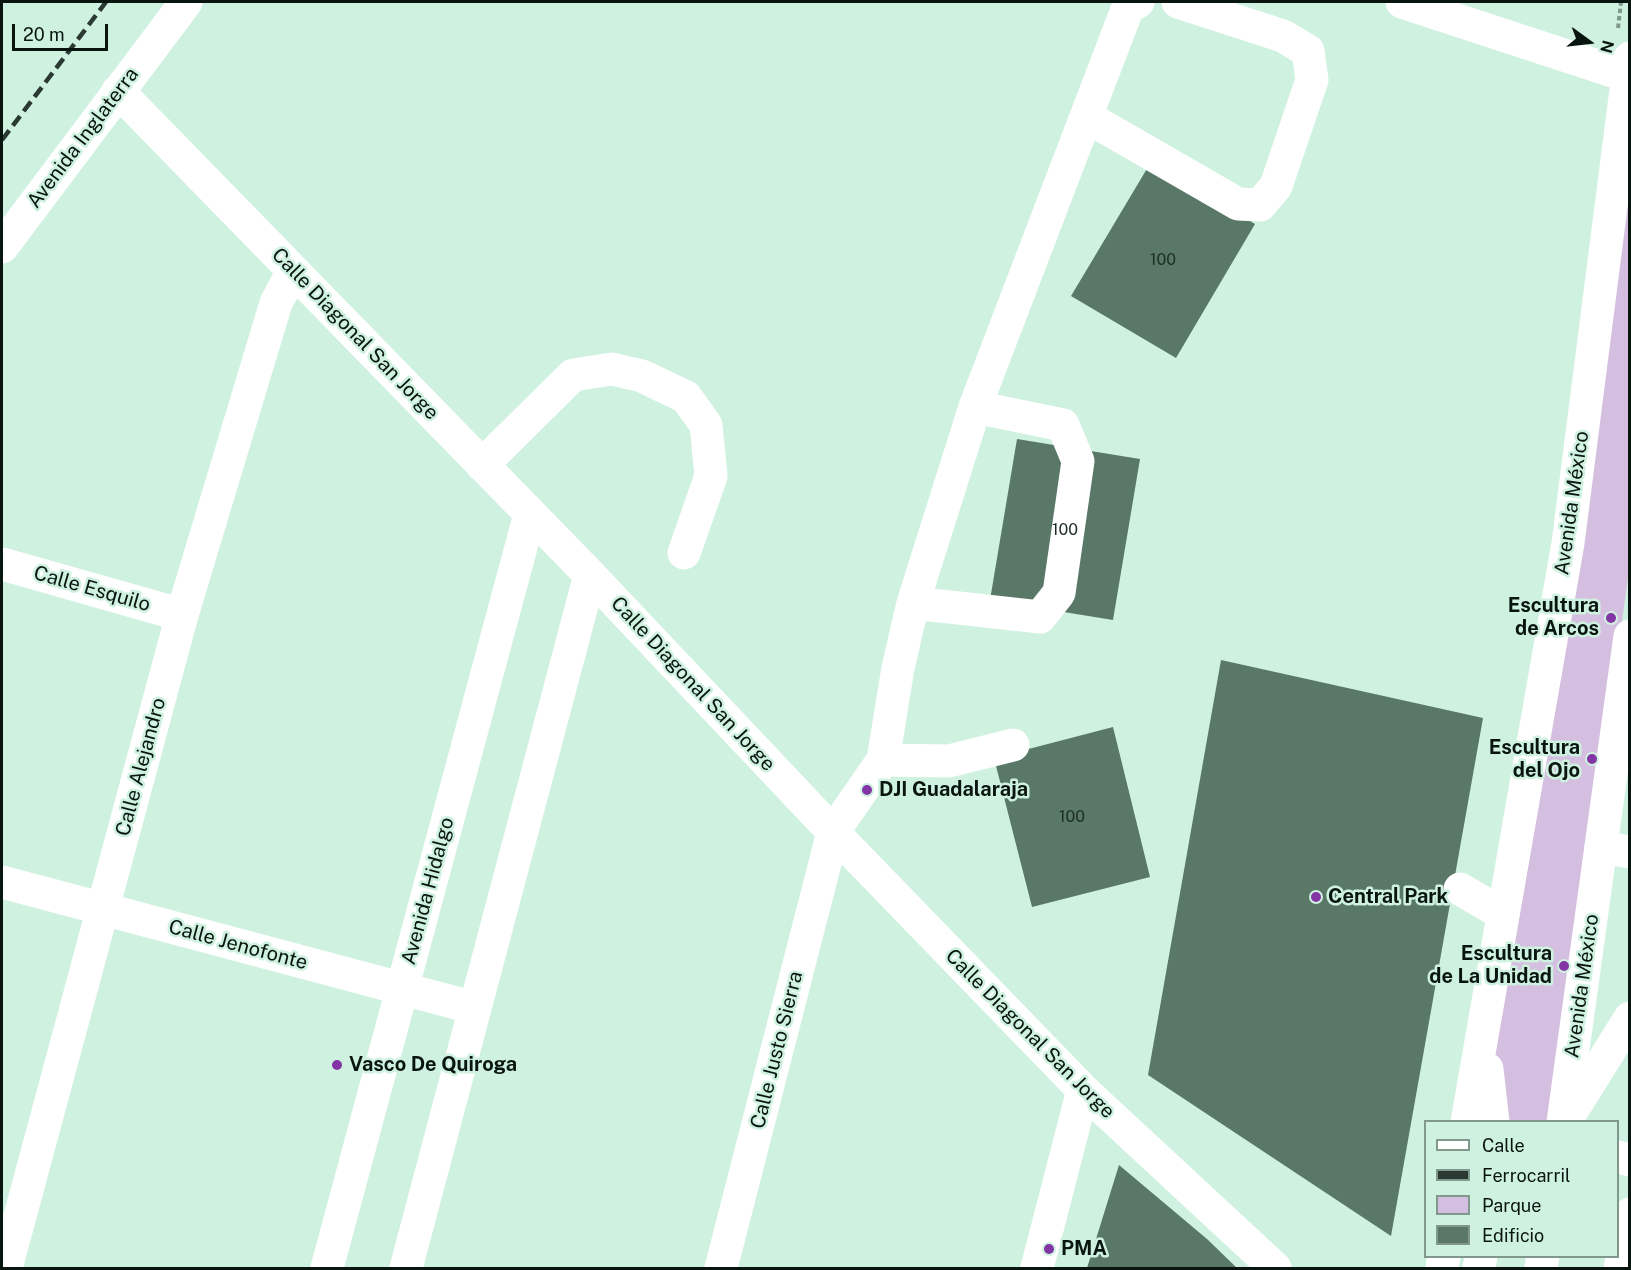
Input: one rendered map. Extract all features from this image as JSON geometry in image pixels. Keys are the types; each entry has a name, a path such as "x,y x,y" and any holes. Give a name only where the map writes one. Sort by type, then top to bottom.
{"street":[{"name":"Avenida Inglaterra","path":"2,247 186,2"},
{"path":"833,832 883,760 898,668 913,603 975,407 1128,7 1138,2"},
{"path":"1087,117 1238,204 1260,205 1276,186 1312,80 1308,51 1284,36 1178,2"},
{"path":"1402,2 1629,67"},
{"name":"Avenida México","path":"1467,1120 1568,543 1629,67"},
{"name":"Calle Diagonal San Jorge","path":"118,91 590,575 833,832 1083,1090 1275,1269"},
{"name":"Calle Alejandro","path":"6,1269 182,615 276,303 293,271"},
{"path":"482,465 573,375 612,369 642,376 686,397 706,425 711,476 684,553"},
{"path":"913,603 1040,617 1059,593 1078,461 1063,425 975,407"},
{"name":"Avenida Hidalgo","path":"327,1269 530,514"},
{"name":"Calle Esquilo","path":"2,564 182,615"},
{"path":"406,1269 590,575"},
{"name":"Avenida México","path":"1564,1120 1615,849 1629,636"},
{"path":"883,760 949,761 1013,745"},
{"name":"Calle Justo Sierra","path":"721,1269 833,832"},
{"name":"Calle Jenofonte","path":"2,882 475,1008"},
{"path":"1460,889 1503,914"},
{"path":"1565,1120 1629,1018"},
{"path":"1482,1035 1493,1120"},
{"path":"1037,1269 1083,1090"},
{"path":"1620,1269 1626,1229"}],"green space":[{"path":"1629,100 1629,570 1553,1120 1501,1120 1491,1031"}],"building":[{"path":"1151,162 1255,224 1176,358 1071,296"},
{"path":"1017,439 1140,459 1113,620 990,600"},
{"name":"Central Park","path":"1221,660 1483,718 1391,1236 1148,1075"},
{"path":"1113,727 1150,877 1032,907 994,758"},
{"path":"1119,1165 1207,1239 1237,1268 1087,1268"}],"railway":[{"path":"2,140 106,2"}],"place":[{"name":"Escultura de Arcos","path":"1611,618"},
{"name":"Escultura del Ojo","path":"1592,759"},
{"name":"DJI Guadalaraja","path":"867,790"},
{"name":"Central Park","path":"1316,897"},
{"name":"Escultura de La Unidad","path":"1564,966"},
{"name":"Vasco De Quiroga","path":"337,1065"},
{"name":"PMA","path":"1049,1249"}]}
